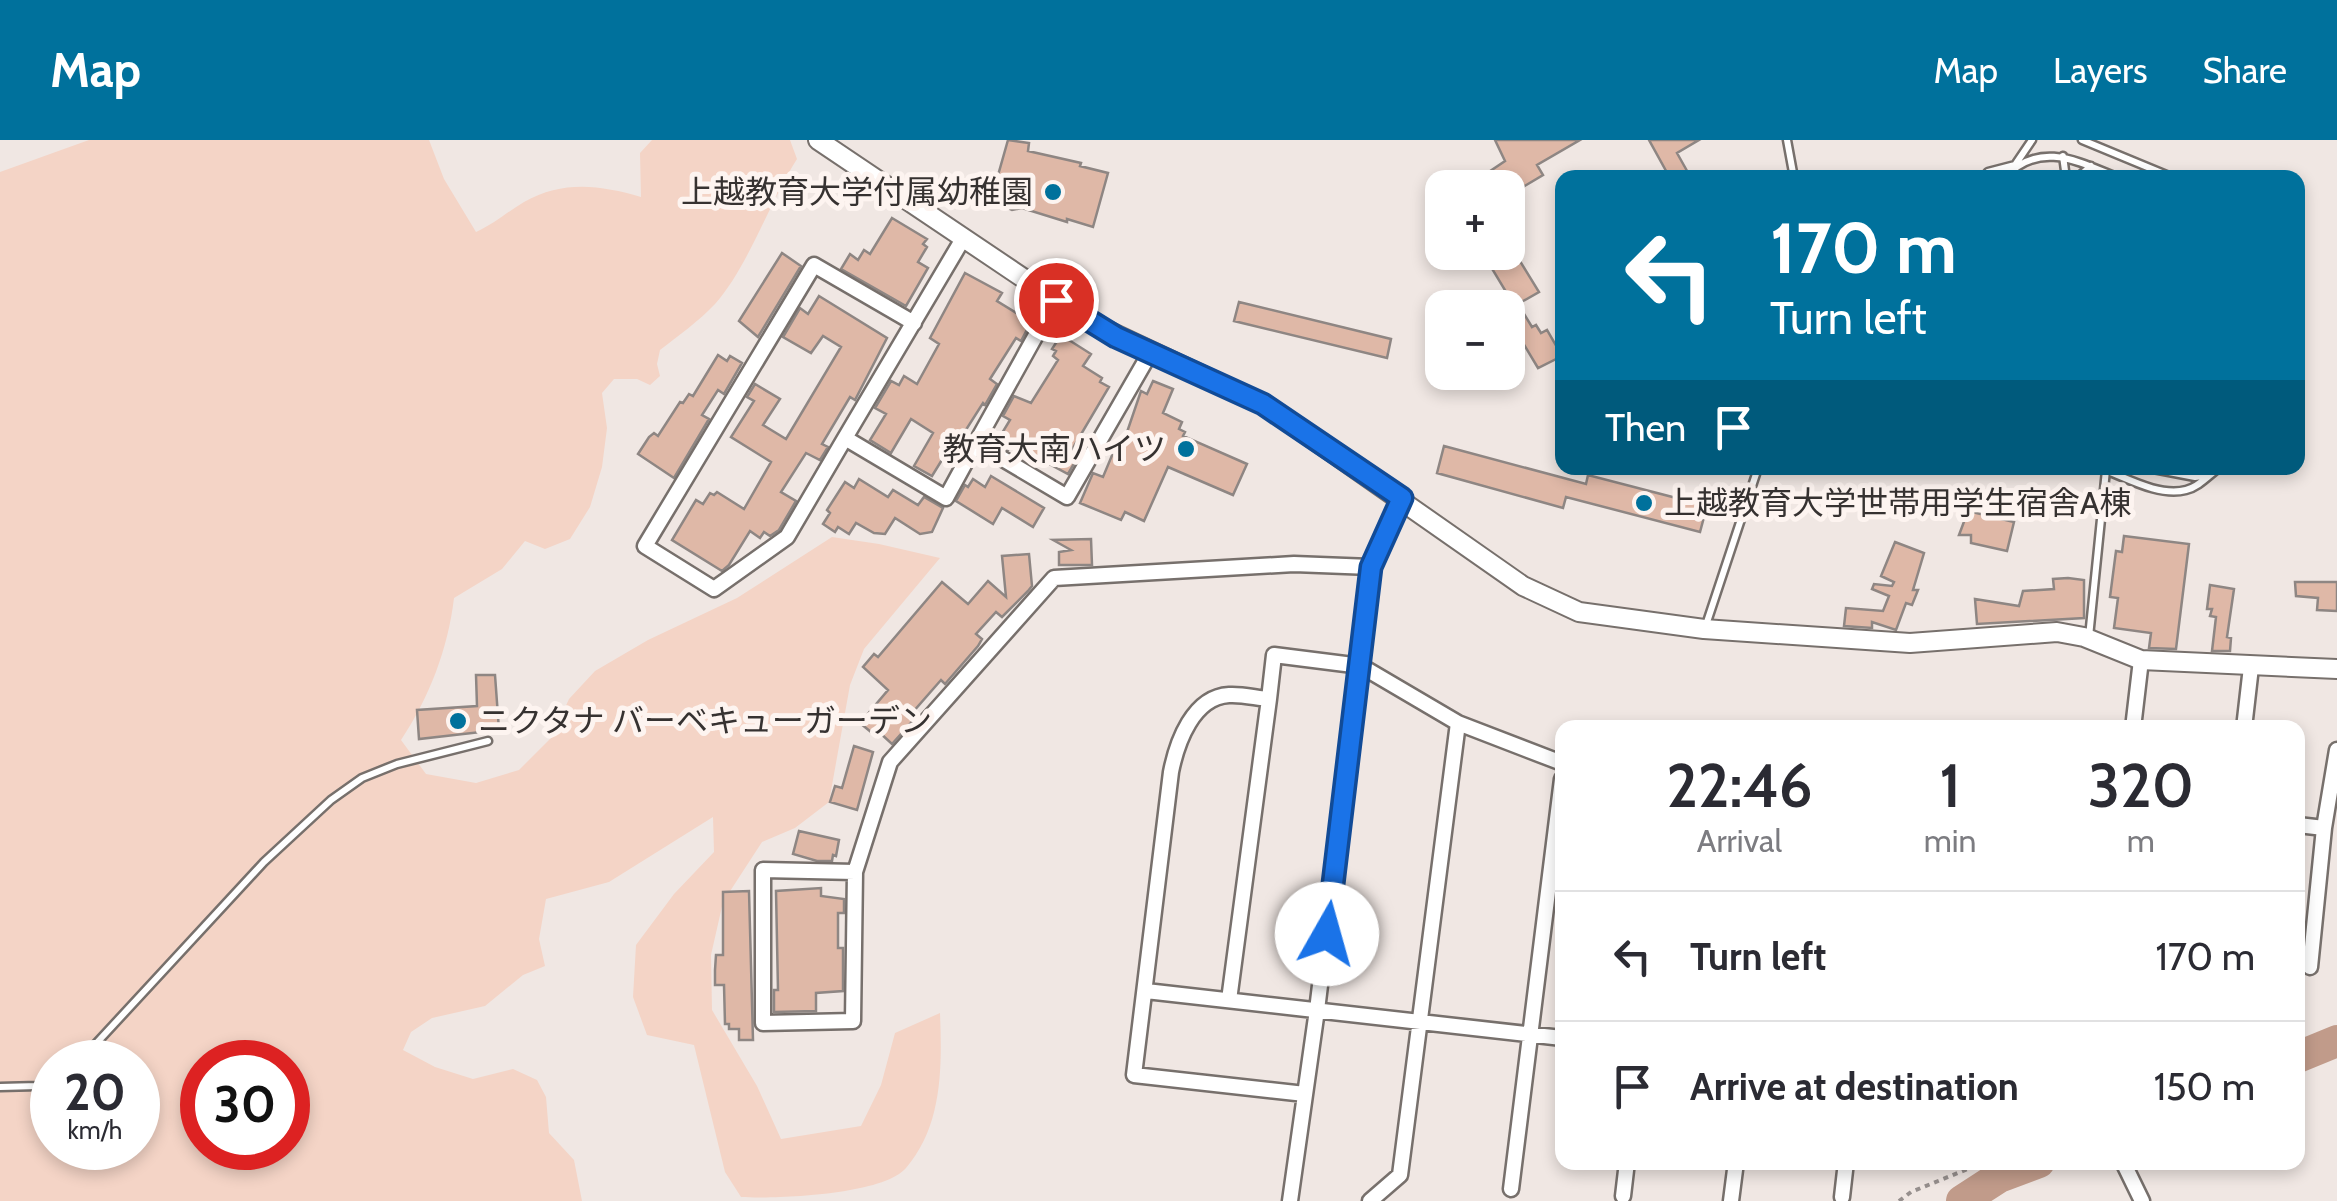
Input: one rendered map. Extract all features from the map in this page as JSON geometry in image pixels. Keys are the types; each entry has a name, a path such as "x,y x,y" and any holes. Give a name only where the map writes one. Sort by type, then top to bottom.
{"street":[{"path":"818,140 1087,321 1263,404 1523,586 1579,612 1704,629 1910,643 2057,632 2088,638 2141,660 2337,669"},
{"path":"914,323 814,265 645,546 714,589 787,537 914,323 964,237"},
{"path":"845,438 946,498 1056,300"},
{"path":"976,443 1067,497 1150,352"},
{"path":"1290,1201 1371,567 1402,498"},
{"path":"855,872 762,870 762,1024 853,1021 855,872 890,762 1054,578 1294,564 1371,567"},
{"path":"1229,1000 1274,655 1361,666 1458,723 1555,760"},
{"path":"2133,720 2141,660"},
{"path":"2245,720 2252,666"},
{"path":"1269,699 1228,695 1212,699 1200,708 1176,750 1134,1076 1305,1094"},
{"path":"1370,1201 1400,1175 1458,723"},
{"path":"2310,966 2324,828 2337,750"},
{"path":"2305,826 2324,828"},
{"path":"1511,1188 1555,835"},
{"path":"1146,990 1555,1037"},
{"path":"1622,1196 1625,1170"},
{"path":"1731,1201 1735,1170"},
{"path":"1842,1196 1845,1170"},
{"path":"2127,1170 2142,1201"}],"lane":[{"path":"1786,140 1792,170"},
{"path":"2010,170 2032,140"},
{"path":"2082,140 2155,170"},
{"path":"1995,170 2046,152 2098,170"},
{"path":"2064,156 2065,170"},
{"path":"2086,170 2091,166"},
{"path":"1704,629 1756,475"},
{"path":"2088,638 2102,475"},
{"path":"2127,475 2158,490 2185,490 2209,475"},
{"path":"2187,475 2209,475"},
{"path":"99,1040 264,862 331,800 362,778 397,764 488,740"},
{"path":"0,1087 30,1086"}],"path":[{"path":"1899,1201 1966,1170"}],"shaded area":[{"path":"89,140 429,140 444,179 476,232 524,202 553,190 596,188 641,197 640,153 652,140 790,140 797,159 727,289 702,316 660,350 660,376 650,385 637,379 614,379 602,393 607,428 602,467 590,507 570,539 545,549 525,541 502,569 454,598 436,672 401,740 426,774 476,783 519,770 551,738 569,699 595,671 648,640 737,598 832,537 940,558 864,649 850,685 829,802 795,828 762,842 723,902 711,955 712,1010 757,1086 781,1139 861,1126 881,1085 895,1033 940,1013 940,1074 934,1114 906,1168 894,1177 853,1190 741,1197 725,1172 694,1045 647,1035 633,997 636,945 674,894 714,852 713,817 609,882 546,899 539,939 545,966 523,975 485,1006 432,1018 411,1032 403,1050 435,1067 473,1079 513,1069 537,1080 546,1097 549,1133 574,1160 582,1201 0,1201 0,172"}],"building":[{"path":"1008,140 1029,143 1028,151 1108,173 1093,227 1022,208 1012,210 991,200"},
{"path":"1495,140 1580,140 1537,165 1543,175 1525,186 1525,170 1492,170 1505,161"},
{"path":"1649,140 1699,140 1677,153 1687,170 1666,170"},
{"path":"892,218 927,239 918,262 928,268 906,306 841,269 850,254 858,260 864,250 870,254"},
{"path":"782,253 801,266 758,337 739,321"},
{"path":"1525,269 1539,292 1525,300 1525,290 1505,290 1493,270"},
{"path":"965,273 1002,293 997,301 1031,322 990,379 997,384 985,405 957,444 953,442 932,476 914,466 933,433 911,419 891,453 870,440 886,414 875,408 891,381 899,385 904,376 917,384 939,344 930,338"},
{"path":"819,296 887,338 855,400 850,397 822,444 828,447 820,460 806,453 781,492 796,501 779,530 770,536 764,532 760,538 750,531 722,571 672,540 696,500 703,504 710,493 717,492 744,509 771,462 731,437 754,401 747,397 755,384 780,399 763,425 786,439 841,347 823,336 811,353 783,337 800,308 808,314"},
{"path":"1239,302 1391,339 1387,358 1234,321"},
{"path":"1525,316 1541,333 1547,330 1555,344 1555,360 1538,368 1525,346"},
{"path":"1061,335 1091,354 1083,366 1109,387 1067,458 1075,462 1068,474 1012,444 1008,450 996,443 1010,420 1003,416 1014,396 1031,403 1058,360 1052,349"},
{"path":"718,355 742,363 724,394 718,390 702,415 709,419 674,478 638,454 649,437 654,433 658,436 680,402 689,394 693,396"},
{"path":"1153,381 1173,389 1163,413 1182,422 1179,429 1185,432 1183,436 1247,464 1233,495 1168,467 1144,521 1125,512 1121,520 1080,503 1093,473 1103,477 1118,441 1123,444 1141,391 1147,394"},
{"path":"1444,446 1586,484 1588,475 1707,506 1700,532 1566,497 1563,508 1437,473"},
{"path":"991,476 1044,508 1033,527 1002,508 993,524 956,501 973,479 985,487"},
{"path":"859,479 888,497 893,490 918,505 924,497 943,508 932,532 920,534 895,518 885,534 856,523 849,534 838,527 835,532 823,524 845,482 854,488"},
{"path":"1968,511 2014,522 2007,551 1971,543 1971,535 1959,535"},
{"path":"2124,536 2189,544 2176,649 2149,648 2151,633 2114,628 2118,598 2110,597 2116,551 2122,552"},
{"path":"1091,539 1092,565 1059,565 1059,552 1071,550 1053,540"},
{"path":"1895,542 1924,553 1912,605 1906,603 1896,630 1872,622 1872,628 1844,626 1846,608 1883,611 1889,596 1872,589 1874,584 1892,586 1894,582 1881,576"},
{"path":"1029,554 1032,586 1002,617 996,612 976,634 982,639 978,646 945,684 941,680 892,744 860,723 888,690 863,667 874,654 878,657 942,582 968,604 988,581 1006,597 1002,556"},
{"path":"2053,579 2084,580 2084,618 1977,624 1975,599 2019,606 2023,591 2054,589"},
{"path":"2295,582 2337,582 2337,611 2317,610 2318,598 2296,596"},
{"path":"2210,585 2234,589 2227,637 2231,638 2230,651 2212,651 2216,617 2210,616 2212,609 2207,609"},
{"name":"ニクタナ バーベキューガーデン","path":"476,675 495,675 499,730 419,739 417,710 477,706"},
{"path":"854,746 873,752 857,810 830,802 835,786 842,788"},
{"path":"799,831 839,840 836,856 832,861 817,861 793,854"},
{"path":"821,888 821,896 844,899 844,913 838,913 843,991 816,993 816,1011 774,1012 774,990 778,990 776,891"},
{"path":"749,891 753,1040 739,1040 739,1029 729,1029 729,1024 725,1024 724,985 715,985 716,955 723,955 723,892"}],"waterway":[{"path":"2305,1054 2337,1041"},
{"path":"1962,1201 2018,1170"}],"place":[{"name":"上越教育大学付属幼稚園","path":"1053,192"},
{"name":"教育大南ハイツ","path":"1186,449"},
{"name":"上越教育大学世帯用学生宿舎A棟","path":"1644,503"},
{"name":"ニクタナ バーベキューガーデン","path":"458,721"}],"route":[{"path":"1056,300 1116,337 1263,404 1402,498 1371,567 1327,934"}]}
